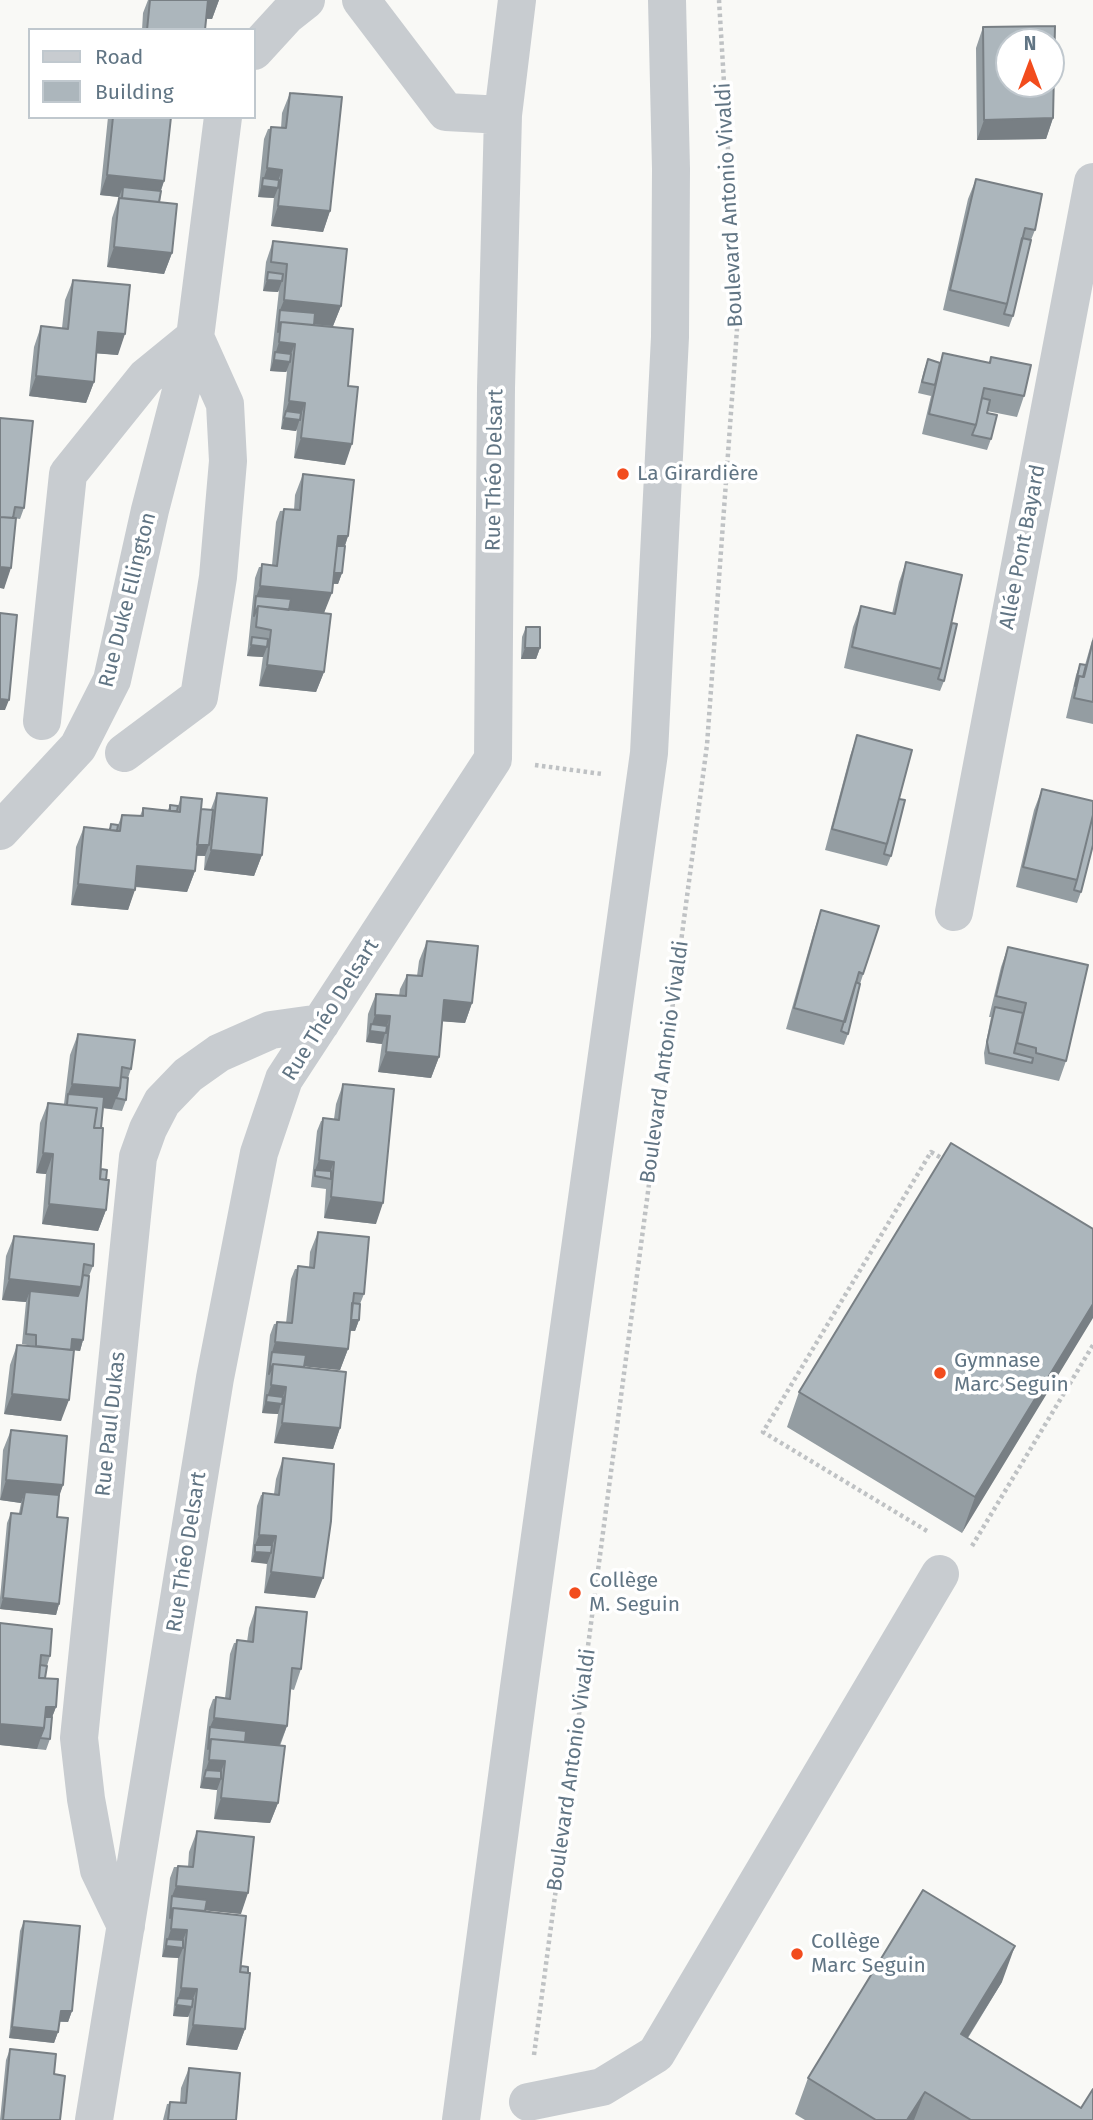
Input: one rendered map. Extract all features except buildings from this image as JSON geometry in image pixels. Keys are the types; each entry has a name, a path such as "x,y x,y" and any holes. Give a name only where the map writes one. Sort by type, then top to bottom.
{"street":[{"path":"256,49 287,15 306,0"},
{"path":"361,0 446,112 503,115"},
{"name":"Rue Théo Delsart","path":"94,2120 215,1378 259,1153 284,1079 493,759 496,388 503,115 517,0"},
{"path":"461,2120 649,753 670,337 671,169 667,0"},
{"name":"Rue Duke Ellington","path":"0,831 78,747 112,680 150,510 195,337 223,119"},
{"name":"Allée Pont Bayard","path":"954,912 1093,183"},
{"path":"41,721 68,474 146,377 195,337 225,404 228,461 218,577 199,697 124,753"},
{"name":"Rue Paul Dukas","path":"126,1926 99,1870 86,1799 79,1738 138,1157 162,1102 188,1075 219,1052 271,1030 321,1023"},
{"path":"528,2102 602,2087 656,2054 953,1564"}],"path":[{"name":"Boulevard Antonio Vivaldi","path":"528,2102 707,745 738,315 719,0"},
{"path":"493,759 645,780"},
{"path":"931,1533 763,1432 931,1152 954,1166"},
{"path":"953,1564 1093,1345"}],"place":[{"name":"La Girardière","path":"623,474"},
{"name":"Gymnase Marc Seguin","path":"940,1373"},
{"name":"Collège M. Seguin","path":"575,1593"},
{"name":"Collège Marc Seguin","path":"797,1954"}]}
